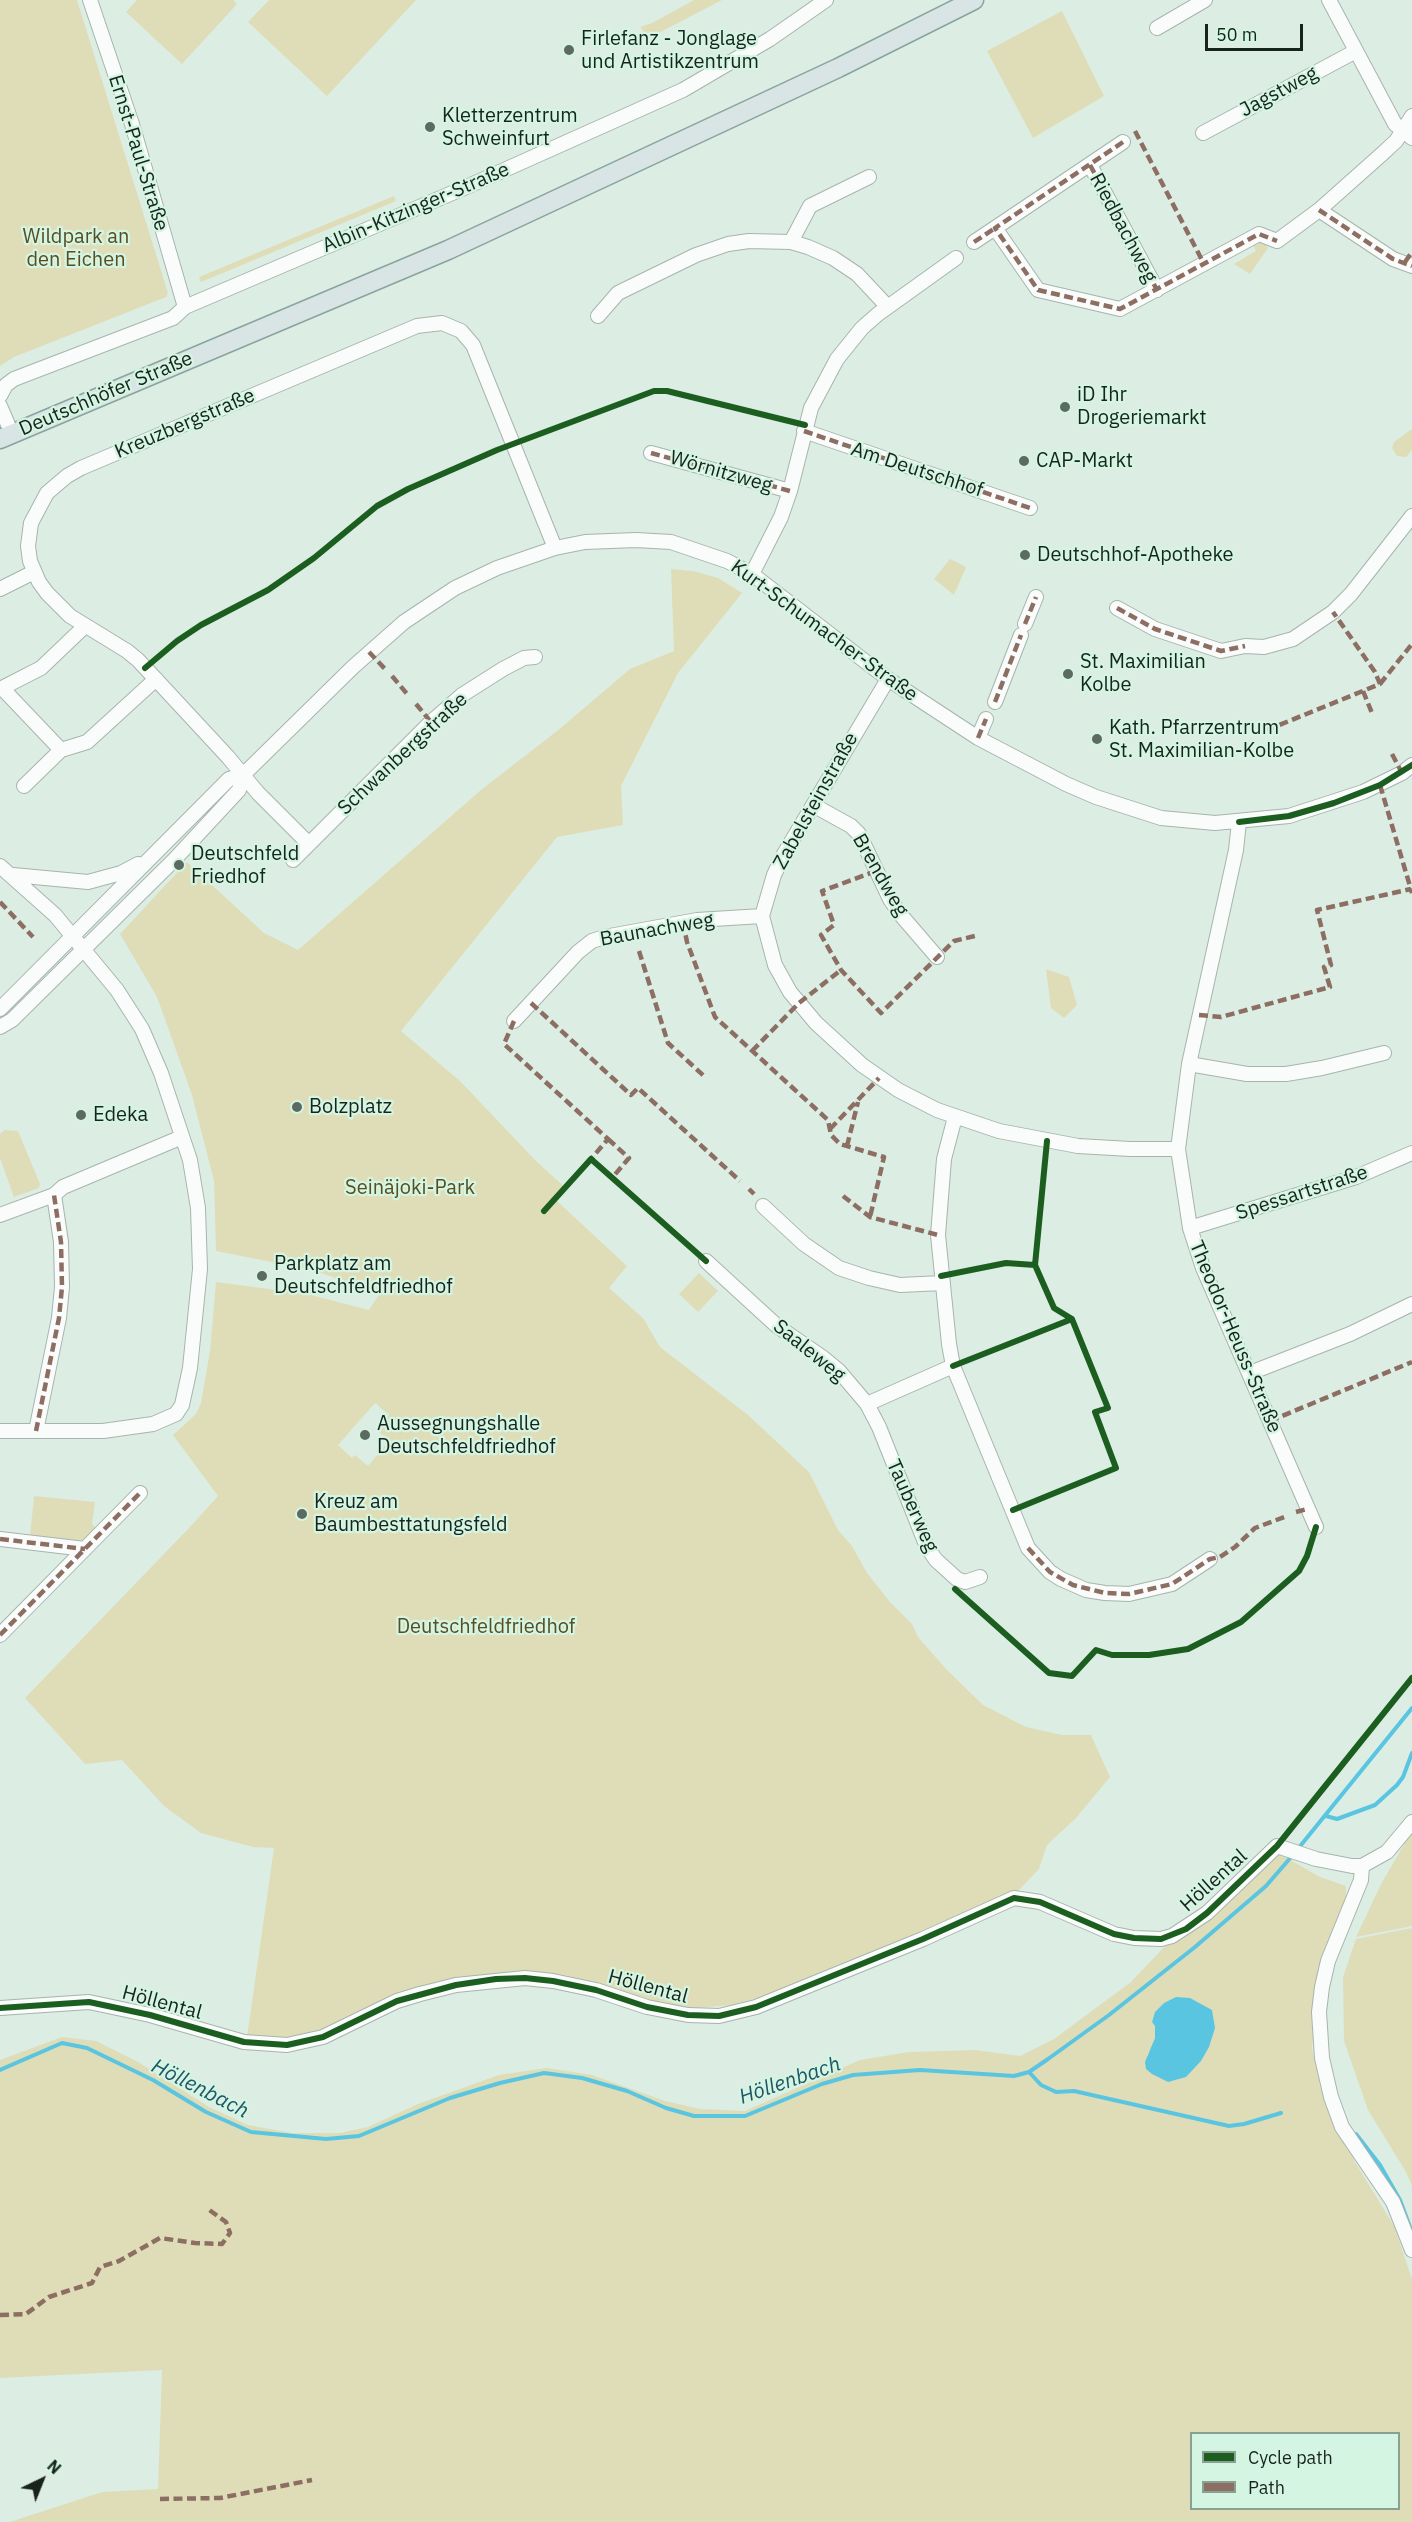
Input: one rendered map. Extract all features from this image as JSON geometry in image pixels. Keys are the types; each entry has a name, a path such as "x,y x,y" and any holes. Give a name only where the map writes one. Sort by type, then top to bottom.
{"main road":[{"name":"Deutschhöfer Straße","path":"6,436 448,250 838,68 974,0"}],"street":[{"name":"Ernst-Paul-Straße","path":"90,0 132,124 185,307"},
{"name":"Albin-Kitzinger-Straße","path":"0,396 6,385 14,380 173,318 185,307 464,188 681,91 770,39 826,0"},
{"path":"1157,28 1205,0"},
{"path":"1329,0 1395,124 1407,135"},
{"name":"Jagstweg","path":"1203,133 1356,51"},
{"path":"1410,260 1393,259 1319,210 1407,135 1412,116"},
{"name":"Riedbachweg","path":"974,242 1123,142"},
{"name":"Riedbachweg","path":"1090,165 1156,290"},
{"path":"791,242 810,206 869,177"},
{"name":"Riedbachweg","path":"995,228 1038,290 1120,309 1259,234 1277,241 1319,210"},
{"path":"598,316 614,295 696,255 728,244 749,241 791,242 833,258 874,289 887,306"},
{"path":"752,574 781,517 790,492 804,431 816,394 837,359 862,328 887,306 956,258"},
{"name":"Kreuzbergstraße","path":"243,775 156,679 127,651 85,626 58,606 34,572 28,546 31,523 41,501 67,476 417,326 433,322 461,331 473,345 555,548"},
{"path":"0,406 6,436"},
{"name":"Am Deutschhof","path":"804,431 1030,508"},
{"name":"Wörnitzweg","path":"651,453 790,492"},
{"path":"1117,608 1155,629 1221,651 1245,646 1264,647 1293,639 1333,612 1383,556 1412,516"},
{"name":"Kurt-Schumacher-Straße","path":"0,1009 229,779 243,775 369,652 420,610 475,578 555,548 610,540 671,542 727,561 752,574 888,678 978,738 1066,784 1161,818 1189,822 1239,822 1289,816 1380,785 1412,765"},
{"path":"0,589 34,572"},
{"path":"995,702 1036,597"},
{"path":"61,750 1,688 41,668 85,626"},
{"name":"Schwanbergstraße","path":"293,860 430,722 462,695 502,669 524,658 535,657"},
{"name":"Zabelsteinstraße","path":"888,678 784,854 774,875 762,916 770,950 781,978 816,1023 844,1052 879,1078 919,1101 955,1117 1019,1136 1078,1146 1178,1149"},
{"path":"24,786 61,750 87,742 156,679"},
{"path":"978,738 986,719"},
{"path":"243,775 309,844"},
{"name":"Kurt-Schumacher-Straße","path":"0,1027 12,1020 239,790 243,775"},
{"name":"Brendweg","path":"813,805 851,826 859,834 890,899 937,957"},
{"name":"Theodor-Heuss-Straße","path":"1239,822 1236,850 1189,1064 1178,1149 1190,1228 1218,1303 1316,1527"},
{"path":"13,875 88,882 121,873 153,855"},
{"path":"0,866 13,875 73,935 130,1008 153,1051 182,1137 195,1186 200,1269 190,1368 182,1405 170,1419 153,1424 103,1431 0,1431"},
{"name":"Baunachweg","path":"514,1021 578,952 592,941 697,920 762,916"},
{"path":"1189,1064 1246,1074 1286,1074 1384,1053"},
{"path":"955,1117 944,1159 938,1235 953,1366 1028,1548 1050,1572 1086,1590 1105,1593 1129,1594 1172,1584 1210,1558"},
{"path":"0,1215 54,1195 63,1187 182,1137"},
{"name":"Spessartstraße","path":"1190,1228 1356,1177 1412,1153"},
{"path":"36,1431 62,1287 61,1242 54,1195"},
{"path":"763,1206 804,1244 839,1268 900,1285 942,1283"},
{"name":"Saaleweg","path":"706,1261 777,1326 822,1356 839,1371 867,1404"},
{"path":"1250,1373 1350,1334 1412,1304"},
{"path":"867,1404 953,1366"},
{"name":"Tauberweg","path":"867,1404 879,1427 927,1547 936,1560 957,1579 965,1582 980,1577"},
{"path":"0,1635 140,1493"},
{"path":"0,1539 85,1549"},
{"path":"1412,1822 1387,1852 1362,1866 1361,1880 1328,1961 1319,2012 1322,2058 1331,2097 1342,2127 1393,2202 1412,2250"},
{"name":"Höllental","path":"0,2008 89,2002 150,2015 244,2042 287,2045 323,2037 397,2001 420,1994 456,1985 525,1978 596,1990 647,2007 677,2013 719,2016 756,2007 923,1939 1014,1898 1040,1902 1114,1934 1134,1938 1161,1939 1172,1936 1207,1913 1277,1846 1298,1854 1352,1866 1362,1866"}],"green space":[{"name":"Wildpark an den Eichen","path":"0,0 77,0 168,293 166,297 14,357 0,366"},
{"path":"137,0 233,0 237,4 182,64 126,12"},
{"path":"269,0 416,0 327,96 248,22"},
{"path":"694,0 722,0 649,38 640,27 652,23"},
{"path":"1062,11 1104,96 1033,138 987,51"},
{"path":"394,196 396,201 201,282 199,277"},
{"path":"1259,237 1268,248 1250,274 1234,264 1256,251 1252,243"},
{"path":"1412,429 1412,450 1406,457 1397,456 1392,448 1394,442"},
{"path":"950,559 966,567 954,595 934,579"},
{"path":"671,569 693,571 718,578 742,593 678,673 621,786 623,825 557,837 401,1031 460,1081 536,1161 567,1189 557,1201 627,1266 609,1288 643,1318 660,1347 748,1415 809,1472 838,1530 852,1546 867,1573 890,1602 912,1624 918,1637 946,1669 983,1705 1026,1727 1062,1735 1091,1735 1110,1777 1076,1818 1047,1845 1039,1869 1016,1893 1006,1895 767,1996 731,2005 697,2008 662,2003 564,1975 516,1971 438,1982 402,1993 323,2031 288,2038 247,2037 274,1848 253,1847 201,1833 164,1806 122,1760 85,1764 25,1698 218,1496 173,1435 196,1414 201,1403 210,1351 216,1282 307,1294 369,1310 380,1293 312,1270 216,1251 214,1181 192,1095 157,997 120,934 187,862 264,933 298,950 481,790 557,731 630,669 674,651","holes":["375,1403 389,1415 377,1430 389,1441 368,1466 355,1455 352,1458 338,1445"]},
{"path":"1046,969 1069,977 1077,1005 1064,1018 1051,1008"},
{"path":"5,1130 18,1131 40,1184 39,1188 14,1197 0,1158 0,1134"},
{"path":"699,1273 718,1291 698,1312 679,1294"},
{"path":"34,1496 95,1502 92,1524 97,1529 86,1541 30,1536"},
{"path":"1412,1831 1412,1926 1356,1937 1381,1884"},
{"path":"1280,1854 1320,1877 1346,1886 1346,1901 1317,2003 1312,2047 1321,2090 1355,2162 1394,2226 1412,2279 1412,2522 10,2522 102,2492 158,2489 162,2370 0,2378 0,2060 62,2037 96,2041 138,2062 209,2107 248,2125 292,2133 340,2133 368,2127 418,2104 499,2075 547,2068 592,2075 665,2101 700,2109 745,2111 860,2060 909,2052 975,2050 1020,2056 1054,2039 1131,1982 1168,1943 1222,1905","holes":["1155,2012 1168,2082 1147,2055 1152,2049 1155,2037 1155,2025 1152,2022"]},
{"path":"1412,1928 1412,2186 1406,2172 1368,2110 1344,2041 1343,1977 1356,1939"}],"water":[{"path":"1176,1997 1190,1998 1212,2010 1215,2028 1209,2047 1201,2061 1186,2077 1168,2082 1146,2069 1145,2062 1155,2038 1155,2026 1152,2022 1155,2012 1164,2003"}],"waterway":[{"name":"Höllenbach","path":"1297,1850 1412,1708"},
{"path":"1326,1816 1337,1819 1375,1805 1403,1777 1412,1753"},
{"name":"Höllenbach","path":"0,2070 62,2043 87,2048 153,2080 206,2112 251,2132 326,2139 359,2136 450,2098 544,2073 582,2078 627,2091 666,2108 694,2116 745,2116 822,2084 853,2075 920,2070 1014,2076 1029,2072 1048,2059 1109,2015 1195,1947 1266,1886 1292,1856"},
{"path":"1029,2072 1041,2085 1056,2092 1074,2091 1229,2126 1281,2113"},
{"path":"1356,2134 1380,2165 1400,2200 1410,2227"}],"marked path":[{"path":"1135,131 1204,264"},
{"path":"1123,142 995,228 1038,290 1120,309 1259,234 1277,241"},
{"path":"1090,165 1157,290"},
{"path":"1319,210 1393,259 1412,266"},
{"path":"974,242 995,228"},
{"path":"1405,262 1412,252"},
{"path":"804,431 1030,508"},
{"path":"651,453 790,491"},
{"path":"1025,624 1036,597"},
{"path":"1117,608 1155,629 1221,651 1245,646"},
{"path":"1267,730 1380,684 1375,672 1333,612"},
{"path":"995,702 1021,635"},
{"path":"1380,684 1412,644"},
{"path":"369,652 385,669"},
{"path":"392,676 408,695"},
{"path":"1363,691 1372,713"},
{"path":"416,704 431,722"},
{"path":"978,738 986,719"},
{"path":"1392,754 1402,773"},
{"path":"1380,785 1412,893"},
{"path":"876,871 822,891 834,925 821,935 841,970 881,1013 954,941 979,935"},
{"path":"1199,1015 1221,1017 1330,987 1324,967 1331,965 1317,910 1411,889"},
{"path":"0,902 33,937"},
{"path":"683,922 687,942 715,1017 828,1120 831,1135 840,1144 884,1157 870,1217"},
{"path":"639,951 668,1043 704,1076"},
{"path":"752,1051 799,1003 841,970"},
{"path":"531,1003 631,1095 638,1088 740,1181"},
{"path":"514,1021 504,1044 608,1139 591,1159"},
{"path":"830,1129 879,1078"},
{"path":"847,1146 858,1102"},
{"path":"608,1139 629,1158 612,1178"},
{"path":"749,1189 754,1194"},
{"path":"36,1431 59,1318 62,1287 61,1242 54,1195"},
{"path":"843,1196 870,1217 938,1235"},
{"path":"1270,1421 1412,1362"},
{"path":"0,1635 140,1493"},
{"path":"1296,1512 1307,1509"},
{"path":"1028,1548 1050,1572 1073,1585 1105,1593 1129,1594 1172,1584 1210,1559 1220,1557 1235,1547 1255,1528 1287,1516"},
{"path":"0,1539 85,1549"},
{"path":"0,2315 26,2314 49,2297 92,2283 100,2267 119,2261 160,2238 222,2244 230,2233 226,2222 208,2209"},
{"path":"160,2499 220,2498 312,2480"}],"cycle path":[{"path":"145,668 177,641 201,625 268,590 314,558 377,506 408,489 497,450 654,391 667,391 805,425"},
{"path":"1239,822 1289,816 1334,803 1380,785 1412,765"},
{"path":"1013,1510 1116,1468 1095,1412 1108,1408 1072,1319 1054,1308 1035,1265 1047,1141"},
{"path":"544,1211 591,1159 706,1261"},
{"path":"941,1276 1006,1263 1035,1265"},
{"path":"953,1366 1072,1319"},
{"path":"955,1589 1049,1673 1072,1676 1096,1650 1112,1655 1149,1655 1188,1649 1241,1622 1299,1571 1307,1556 1316,1527"},
{"path":"0,2008 89,2002 150,2015 244,2042 287,2045 323,2037 397,2001 456,1985 496,1979 525,1978 553,1981 596,1990 647,2007 688,2015 719,2016 756,2007 923,1939 1014,1898 1040,1902 1114,1934 1134,1938 1161,1939 1186,1929 1207,1913 1277,1846 1412,1678"}],"place":[{"name":"Firlefanz - Jonglage und Artistikzentrum","path":"569,50"},
{"name":"Kletterzentrum Schweinfurt","path":"430,127"},
{"name":"iD Ihr Drogeriemarkt","path":"1065,407"},
{"name":"CAP-Markt","path":"1024,461"},
{"name":"Deutschhof-Apotheke","path":"1025,555"},
{"name":"St. Maximilian Kolbe","path":"1068,674"},
{"name":"Kath. Pfarrzentrum St. Maximilian-Kolbe","path":"1097,739"},
{"name":"Deutschfeld Friedhof","path":"179,865"},
{"name":"Bolzplatz","path":"297,1107"},
{"name":"Edeka","path":"81,1115"},
{"name":"Parkplatz am Deutschfeldfriedhof","path":"262,1276"},
{"name":"Aussegnungshalle Deutschfeldfriedhof","path":"365,1435"},
{"name":"Kreuz am Baumbesttatungsfeld","path":"302,1514"}],"park label":[{"name":"Seinäjoki-Park","path":"410,1188"},
{"name":"Deutschfeldfriedhof","path":"486,1627"}]}
